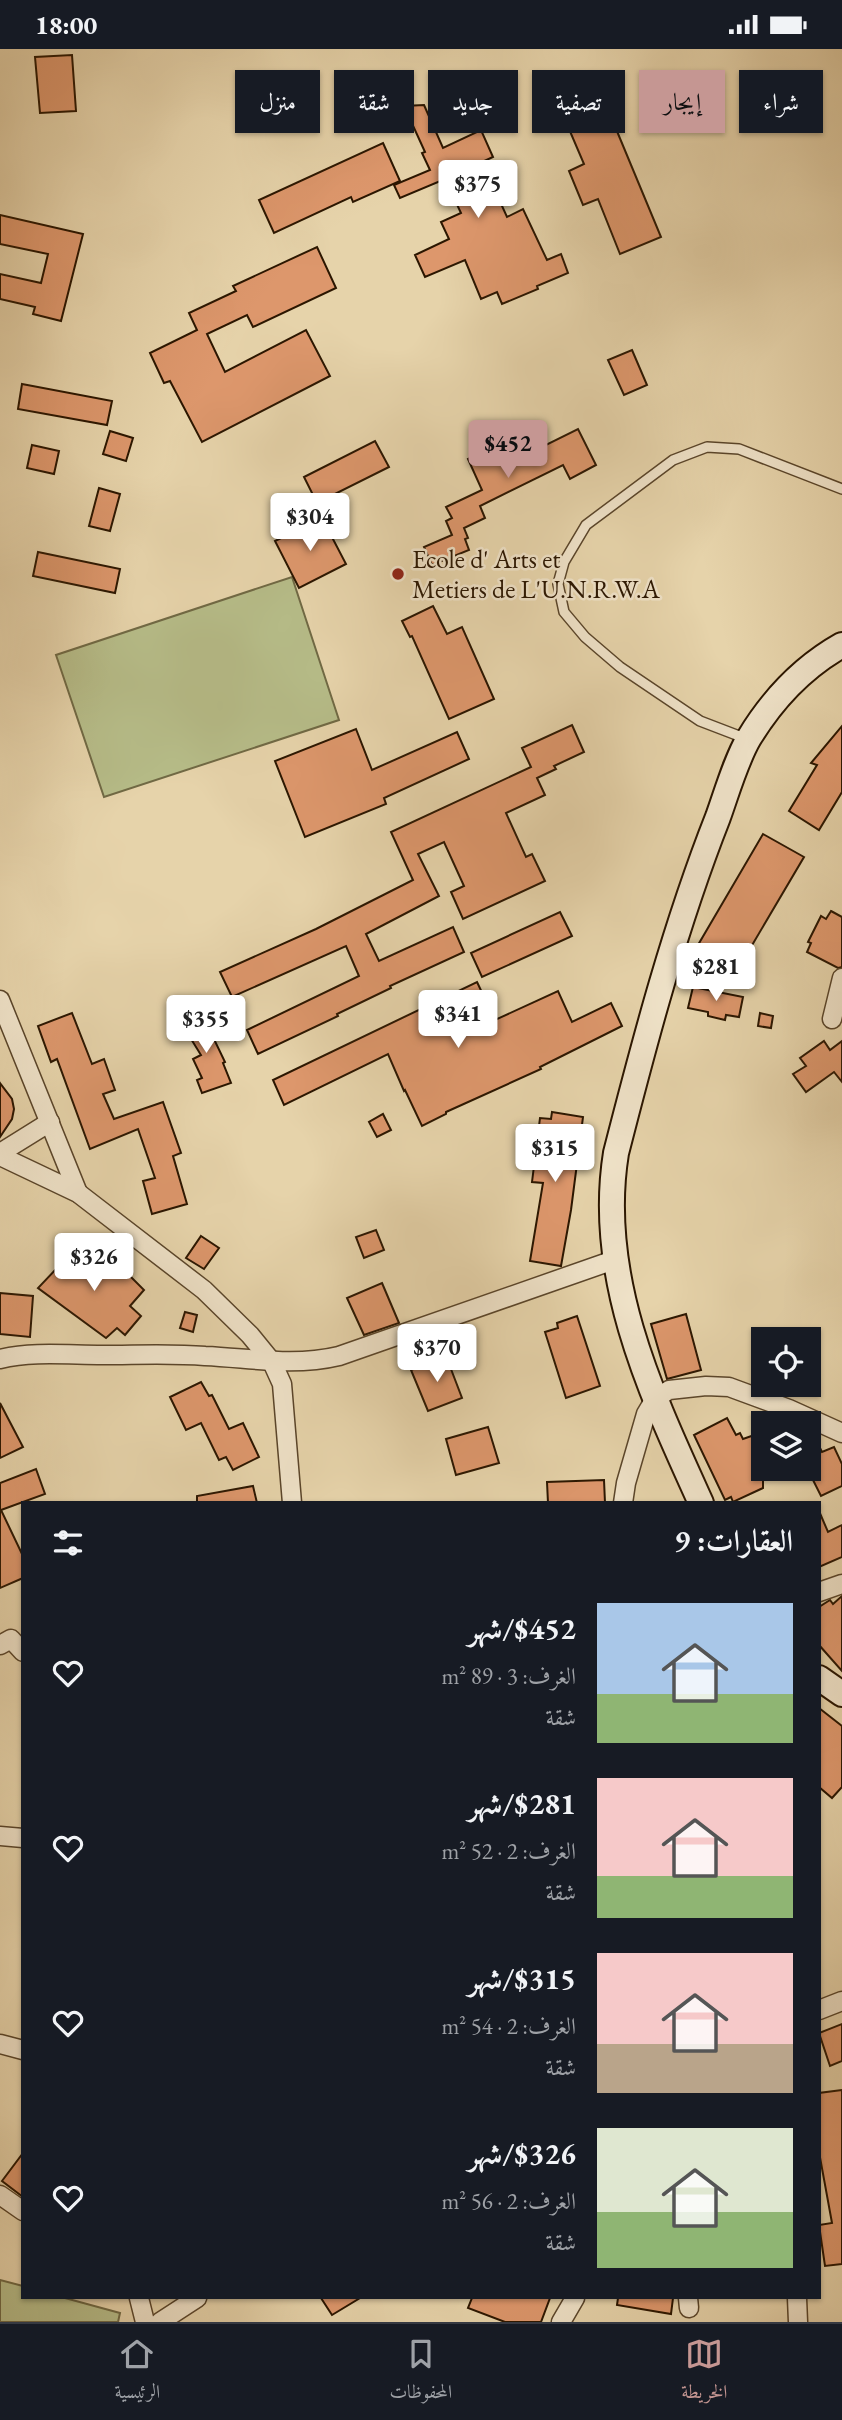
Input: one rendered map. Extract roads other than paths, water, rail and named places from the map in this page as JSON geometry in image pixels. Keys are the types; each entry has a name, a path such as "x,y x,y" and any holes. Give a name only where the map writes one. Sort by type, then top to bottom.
{"main road":[{"path":"700,1501 655,1399 630,1327 614,1260 611,1219 613,1172 645,1038 703,853 748,740 777,698 819,658 842,645"},
{"path":"821,1679 842,1694"}],"street":[{"path":"832,1019 842,978"},
{"path":"0,1000 78,1193"},
{"path":"0,1155 50,1122"},
{"path":"0,1155 78,1193 204,1290 250,1335 272,1362 282,1384 292,1501"},
{"path":"0,1359 13,1356 204,1355 272,1362 305,1362 339,1356 614,1260"},
{"path":"623,1501 639,1434 655,1399 669,1390 729,1387 789,1409 842,1433"},
{"path":"821,1591 842,1584"},
{"path":"0,1645 11,1639 21,1650"},
{"path":"0,1836 21,1838"},
{"path":"821,2009 842,2001"},
{"path":"0,2044 21,2049"},
{"path":"0,2195 21,2210"},
{"path":"139,2299 145,2322"},
{"path":"160,2322 195,2299"},
{"path":"561,2322 574,2299"},
{"path":"797,2299 798,2322"}],"lane":[{"path":"748,740 700,721 620,667 585,637 564,612 558,584 564,562 586,525 673,460 707,447 739,449 842,489"}],"place":[{"name":"Ecole d' Arts et Metiers de L'U.N.R.W.A","path":"398,574"}]}
